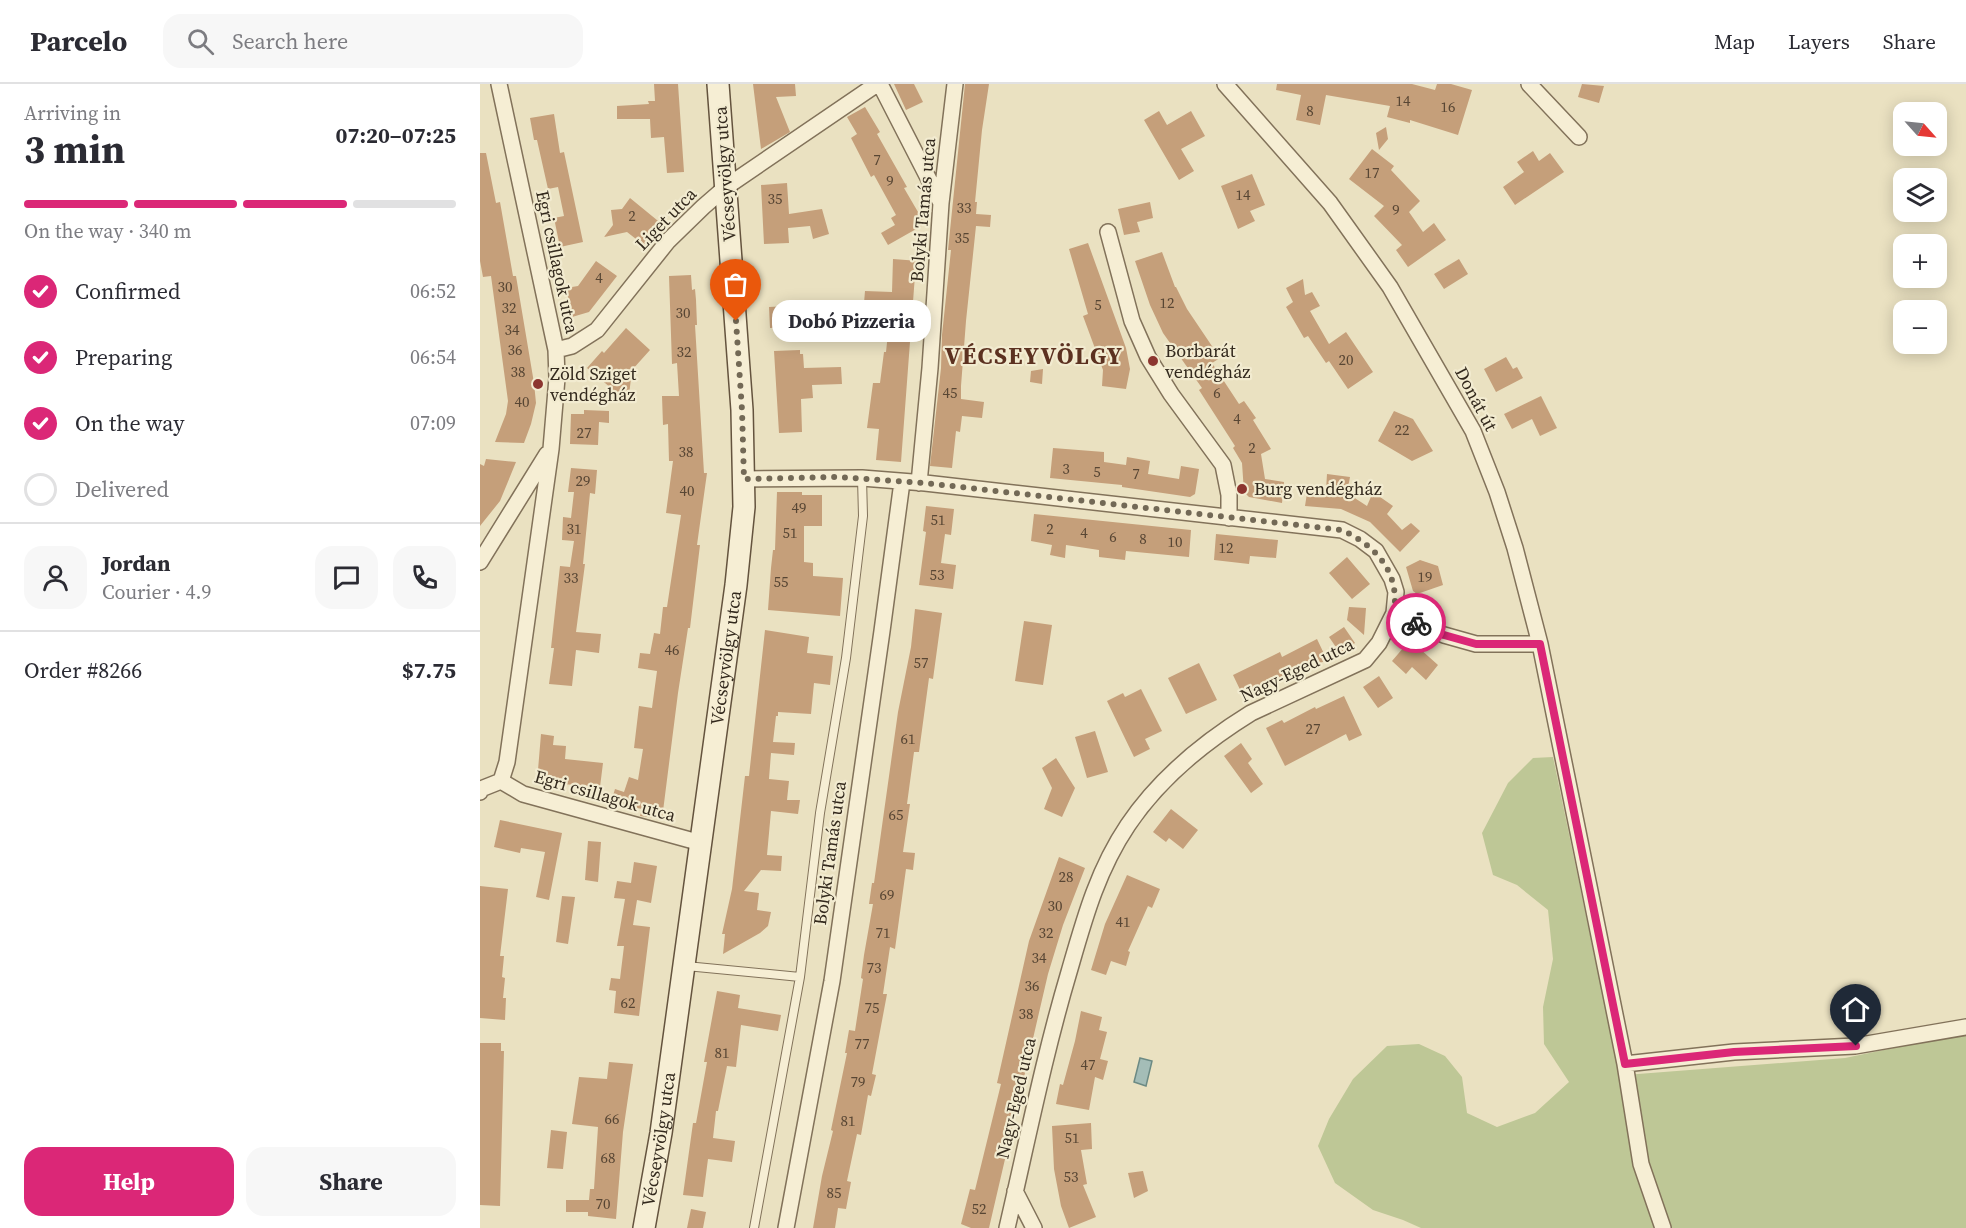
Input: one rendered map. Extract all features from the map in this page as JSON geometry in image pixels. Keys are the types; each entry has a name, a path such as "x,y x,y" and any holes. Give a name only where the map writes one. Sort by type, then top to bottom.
{"main road":[{"name":"Vécseyvölgy utca","path":"644,1228 661,1133 736,585 744,507 742,410 718,84"}],"street":[{"name":"Egri csillagok utca","path":"499,84 556,350 557,378 551,449 507,762 501,781 523,794 701,843"},
{"name":"Liget utca","path":"556,350 572,346 597,330 668,241 726,187 878,84"},
{"path":"878,84 941,203"},
{"name":"Bolyki Tamás utca","path":"919,483 930,368 941,203 955,84"},
{"name":"Donát út","path":"1225,84 1330,203 1390,287 1473,431 1497,492 1540,644 1625,1064 1641,1164 1663,1228"},
{"path":"1529,84 1579,137"},
{"path":"1108,232 1132,321 1148,357 1171,394 1223,465 1230,495 1229,518"},
{"name":"Egri csillagok utca","path":"480,562 551,449"},
{"name":"Nagy-Eged utca","path":"744,479 862,478 1342,530 1360,539 1376,551 1392,579 1396,592 1394,613 1380,643 1365,660 1236,722 1167,777 1127,826 1086,909 1052,1030 1007,1228"},
{"name":"Bolyki Tamás utca","path":"786,1228 832,981 902,482"},
{"path":"1394,613 1444,635 1476,644 1540,644"},
{"path":"480,792 481,789 501,781"},
{"path":"1625,1064 1734,1052 1856,1046 1966,1027"},
{"path":"1015,1191 1034,1228"}],"lane":[{"path":"754,1228 800,977 820,813 847,646 863,516 862,478"},
{"path":"684,965 800,977"}],"green space":[{"path":"1553,757 1595,959 1625,1075 1845,1058 1966,1033 1966,1228 1421,1228 1373,1210 1335,1183 1318,1146 1329,1119 1353,1079 1387,1046 1419,1044 1445,1056 1462,1077 1467,1113 1497,1127 1535,1113 1569,1082 1544,1044 1543,1007 1553,959 1548,910 1517,885 1493,875 1482,833 1508,783 1533,758"}],"water":[{"path":"1140,1058 1152,1061 1146,1086 1134,1082"}],"building":[{"path":"654,84 678,84 684,172 667,173 664,137 651,138 650,119 617,119 617,106 649,104 648,101 655,101"},
{"path":"753,84 795,84 796,96 776,97 790,132 761,149"},
{"path":"894,84 914,84 923,102 906,110"},
{"path":"965,84 989,84 975,202 977,202 976,214 991,215 990,227 976,226 961,386 961,399 984,402 982,418 962,416 960,432 956,431 952,468 930,466 941,368 951,250 948,250"},
{"path":"1277,84 1412,84 1435,90 1437,84 1451,84 1472,90 1458,135 1410,120 1410,123 1387,117 1390,106 1326,95 1320,125 1296,120 1301,95 1276,90"},
{"path":"1582,84 1604,86 1599,103 1578,97"},
{"path":"865,107 880,132 877,134 907,187 904,188 925,224 888,245 881,233 895,225 891,218 896,215 874,175 871,177 851,138 857,134 847,117"},
{"path":"1159,111 1167,125 1191,111 1205,136 1181,149 1194,171 1179,180 1144,120"},
{"path":"554,114 560,153 564,152 583,242 560,247 554,218 564,216 558,187 548,189 530,118"},
{"path":"1386,127 1388,139 1379,150 1376,133"},
{"path":"1372,149 1394,166 1391,170 1420,201 1409,212 1423,232 1434,223 1446,240 1408,267 1396,250 1402,245 1374,216 1384,206 1349,179"},
{"path":"1533,151 1539,161 1550,153 1564,172 1515,205 1503,187 1524,172 1517,162"},
{"path":"480,153 486,153 496,203 500,202 513,276 516,276 534,383 536,403 524,443 495,442 506,414 508,401 491,276 483,277 480,261"},
{"path":"1252,174 1265,205 1250,211 1255,221 1238,229 1221,186"},
{"path":"787,183 789,214 822,209 829,234 813,239 810,226 788,228 789,243 764,244 761,185"},
{"path":"630,198 663,225 645,246 627,232 604,237 613,225 611,210 622,209"},
{"path":"1150,202 1153,218 1137,222 1140,232 1124,235 1118,209"},
{"path":"1088,243 1126,348 1130,369 1126,389 1102,386 1103,370 1083,316 1088,314 1069,249"},
{"path":"1162,252 1175,287 1187,309 1220,358 1212,363 1239,404 1244,401 1256,418 1253,420 1271,449 1261,454 1265,479 1284,482 1282,503 1249,497 1244,492 1242,463 1233,448 1235,446 1199,390 1202,388 1163,333 1150,305 1135,261"},
{"path":"893,259 919,261 918,275 915,275 901,462 876,460 879,429 867,428 873,383 880,383 891,305 864,303 865,291 892,292"},
{"path":"1459,259 1468,274 1444,289 1434,274"},
{"path":"596,261 617,276 589,312 572,317 566,288 578,286"},
{"path":"691,275 692,290 695,289 696,300 697,325 695,325 704,473 707,473 697,545 700,545 690,628 688,628 678,693 662,819 640,816 642,809 611,802 615,789 624,792 629,777 638,780 643,749 634,748 639,706 652,708 657,671 638,668 640,653 650,654 654,633 660,634 663,607 667,607 681,515 666,513 673,461 669,461 668,424 663,425 662,396 679,396 677,363 672,364 669,276"},
{"path":"1303,279 1305,295 1312,292 1320,306 1310,311 1329,344 1346,332 1373,372 1348,389 1329,361 1326,363 1308,336 1304,338 1286,307 1293,302 1286,288"},
{"path":"789,306 790,327 770,328 769,307"},
{"path":"626,328 650,350 632,370 629,395 611,393 611,388 587,368"},
{"path":"800,350 800,354 803,354 804,368 841,367 842,384 812,385 813,398 801,399 802,432 779,433 774,351"},
{"path":"1506,357 1513,369 1517,367 1523,378 1496,392 1484,369"},
{"path":"1043,369 1042,384 1030,382 1031,371"},
{"path":"1541,396 1557,428 1540,436 1532,419 1512,429 1504,414"},
{"path":"584,410 609,411 609,423 599,422 598,445 570,444 571,414 584,414"},
{"path":"1394,411 1413,419 1433,451 1412,461 1378,441"},
{"path":"1053,448 1104,452 1104,462 1126,465 1127,457 1150,461 1148,474 1179,479 1181,466 1199,469 1195,494 1190,497 1122,487 1122,485 1050,478"},
{"path":"486,459 516,462 500,501 480,526 480,464 484,466"},
{"path":"571,468 597,470 595,494 590,493 583,564 585,564 576,632 601,634 599,653 576,650 572,686 549,684 560,566 570,567 574,541 562,540 563,517 571,518 574,492 568,492"},
{"path":"1327,474 1350,477 1347,493 1367,506 1373,492 1393,506 1387,514 1402,530 1411,523 1420,531 1400,552 1370,522 1341,509 1305,506 1308,487 1326,490"},
{"path":"777,492 822,495 822,526 804,526 804,562 813,563 813,576 843,578 840,616 768,610 773,550 775,550"},
{"path":"926,506 954,509 951,535 945,534 941,563 956,565 953,589 919,585 926,532 923,531"},
{"path":"1034,514 1191,530 1189,557 1126,551 1125,560 1099,557 1099,550 1066,545 1065,558 1050,555 1052,545 1031,541"},
{"path":"1216,534 1278,540 1276,558 1250,556 1249,564 1214,560"},
{"path":"1347,557 1370,584 1352,599 1329,573"},
{"path":"1420,560 1438,566 1443,585 1417,594 1413,591 1406,567"},
{"path":"1349,607 1366,608 1364,635 1347,620"},
{"path":"915,609 942,613 933,679 929,678 919,752 914,752 907,804 910,804 903,852 915,853 913,870 906,869 895,949 890,947 883,994 887,994 872,1074 876,1075 871,1096 868,1095 861,1135 857,1134 847,1181 851,1182 846,1209 838,1208 835,1228 813,1228 833,1131 831,1130 847,1053 845,1053 849,1030 855,1031 873,904 869,904 872,883 874,883 898,712 911,647"},
{"path":"1024,621 1052,625 1043,685 1015,681"},
{"path":"1344,627 1355,643 1340,653 1329,637"},
{"path":"765,630 809,637 807,653 833,656 830,685 814,683 811,714 778,712 776,716 773,742 795,743 794,755 771,753 769,779 789,781 787,800 800,800 798,814 771,811 767,855 782,856 781,871 761,870 744,891 759,893 757,910 771,912 768,926 723,954 725,934 722,934 732,889 745,776 749,776"},
{"path":"1317,639 1327,660 1266,687 1267,689 1245,700 1233,675 1280,652 1282,657"},
{"path":"1410,640 1438,665 1426,680 1412,667 1406,674 1392,661"},
{"path":"1199,663 1217,700 1186,714 1168,678"},
{"path":"1379,676 1393,698 1378,708 1363,687"},
{"path":"1141,689 1162,731 1145,739 1150,749 1134,757 1107,701 1123,693 1125,697"},
{"path":"1344,696 1362,735 1349,741 1346,734 1285,766 1266,728 1282,720 1284,723 1315,707 1316,709"},
{"path":"1095,731 1108,772 1087,778 1075,737"},
{"path":"541,734 554,736 553,745 566,746 565,759 603,763 600,787 537,782"},
{"path":"1241,743 1252,759 1248,763 1263,784 1251,793 1224,756"},
{"path":"1056,758 1075,788 1062,817 1044,809 1052,788 1042,768"},
{"path":"1171,809 1198,830 1183,849 1169,838 1166,842 1153,832"},
{"path":"500,820 562,833 549,900 536,897 545,852 521,848 520,853 494,847"},
{"path":"588,841 601,842 598,882 585,880"},
{"path":"1059,857 1085,868 1063,925 1048,974 989,1228 971,1228 961,1224 970,1189 975,1190 1001,1084 997,1083 1029,941"},
{"path":"634,862 657,866 651,903 637,900 633,925 650,927 639,1016 614,1013 616,991 609,990 611,978 620,979 624,946 617,946 625,899 614,898 617,881 631,883"},
{"path":"1127,875 1160,889 1152,908 1148,906 1128,951 1130,952 1126,966 1111,961 1106,975 1091,970 1105,924"},
{"path":"480,886 508,889 500,956 504,956 502,977 505,978 503,998 506,998 505,1020 480,1018"},
{"path":"562,896 575,897 568,944 556,942"},
{"path":"717,991 740,995 738,1008 781,1015 778,1031 741,1025 736,1067 727,1066 718,1111 716,1111 713,1138 735,1141 732,1162 708,1159 703,1197 683,1195 693,1123 696,1123"},
{"path":"1081,1011 1102,1017 1099,1030 1107,1032 1100,1059 1108,1061 1103,1080 1095,1077 1089,1110 1056,1104 1060,1084 1063,1085 1075,1041"},
{"path":"480,1043 501,1043 501,1051 504,1051 500,1206 480,1205"},
{"path":"609,1062 633,1064 623,1132 616,1219 588,1216 588,1212 566,1212 566,1200 589,1200 590,1189 594,1189 598,1127 572,1124 579,1077 607,1079"},
{"path":"1091,1123 1092,1149 1081,1150 1087,1184 1083,1185 1096,1217 1069,1228 1061,1206 1054,1169 1052,1126"},
{"path":"551,1130 567,1132 563,1169 547,1168"},
{"path":"1143,1171 1148,1191 1134,1198 1128,1173"},
{"path":"691,1209 706,1212 703,1228 687,1228"}],"way so far":[{"path":"736,321 744,479 837,477 925,483 1342,530 1360,539 1376,551 1392,579 1396,592 1394,613 1416,623"}],"place":[{"name":"Dobó Pizzeria","path":"736,321"},
{"name":"Borbarát vendégház","path":"1153,361"},
{"name":"Zöld Sziget vendégház","path":"538,384"},
{"name":"Burg vendégház","path":"1242,489"}],"district":[{"name":"VÉCSEYVÖLGY","path":"1034,356"}],"route":[{"path":"1416,623 1444,635 1476,644 1540,644 1625,1064 1734,1052 1856,1046"}]}
